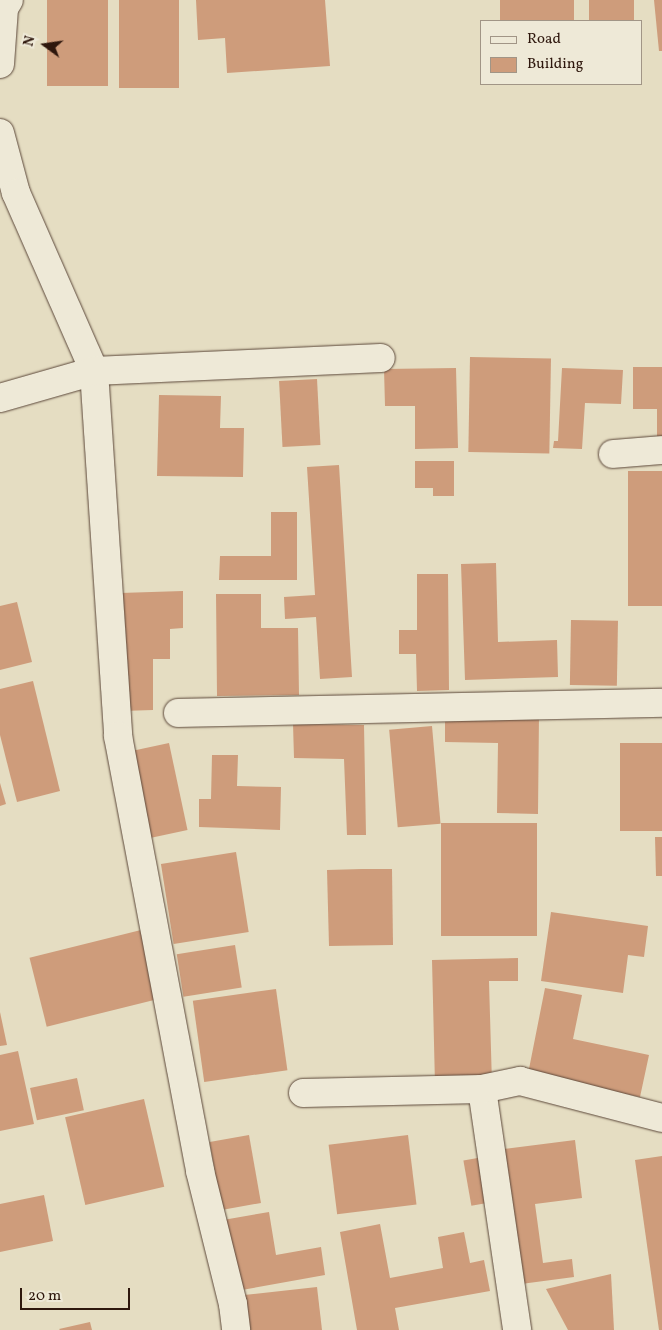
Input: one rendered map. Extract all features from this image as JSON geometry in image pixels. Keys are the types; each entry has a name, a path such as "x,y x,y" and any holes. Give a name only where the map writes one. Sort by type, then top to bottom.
{"street":[{"path":"0,64 4,8 9,0"},
{"path":"0,133 16,193 94,371 118,736 200,1171 233,1304 236,1330"},
{"path":"0,398 94,371 381,358"},
{"path":"613,454 662,450"},
{"path":"178,713 662,703"},
{"path":"303,1094 482,1089 520,1080 662,1118"},
{"path":"482,1089 517,1330"}],"building":[{"path":"47,0 108,0 108,86 47,86"},
{"path":"119,0 179,0 179,88 119,88"},
{"path":"196,0 325,0 330,66 227,73 225,38 198,40"},
{"path":"500,0 574,0 574,20 500,20"},
{"path":"589,0 634,0 634,20 589,20"},
{"path":"654,0 662,0 662,51 659,51"},
{"path":"470,357 551,358 549,453 468,452"},
{"path":"633,367 662,367 662,445 657,445 657,409 633,409"},
{"path":"456,368 458,448 415,449 415,406 385,406 384,369"},
{"path":"562,368 623,370 621,404 585,403 582,449 553,448 554,441 558,441"},
{"path":"317,379 320,445 283,447 279,381"},
{"path":"159,395 221,396 220,428 244,428 243,477 157,476"},
{"path":"415,461 454,461 454,496 433,496 433,488 415,488"},
{"path":"339,465 352,677 320,679 316,617 285,619 284,597 315,595 307,467"},
{"path":"628,471 662,471 662,606 628,606"},
{"path":"271,512 297,512 297,580 219,580 220,556 271,556"},
{"path":"496,563 498,642 557,640 558,677 465,680 461,564"},
{"path":"417,574 448,574 449,690 417,691 416,654 399,654 399,630 417,630"},
{"path":"183,591 183,628 170,629 170,659 153,659 153,710 122,711 120,593"},
{"path":"216,594 261,594 261,628 298,628 299,695 217,696"},
{"path":"17,602 32,662 0,670 0,606"},
{"path":"571,620 618,621 617,686 570,685"},
{"path":"33,681 60,791 17,802 0,735 0,689"},
{"path":"445,713 539,714 538,814 497,813 498,743 445,742"},
{"path":"293,724 364,725 366,835 347,835 344,759 294,758"},
{"path":"432,726 441,824 398,827 389,730"},
{"path":"169,743 188,830 151,838 133,751"},
{"path":"620,743 662,743 662,831 620,831"},
{"path":"212,755 238,755 237,786 281,787 280,830 199,827 199,799 211,799"},
{"path":"0,783 6,804 0,806"},
{"path":"441,823 537,823 537,936 441,936"},
{"path":"655,837 662,837 662,876 656,876"},
{"path":"236,852 249,932 174,944 161,864"},
{"path":"392,869 393,945 329,946 327,870"},
{"path":"551,912 648,926 644,957 628,955 623,993 541,981"},
{"path":"145,929 162,998 47,1027 30,958"},
{"path":"235,945 242,987 183,997 177,954"},
{"path":"518,958 518,981 489,981 492,1084 435,1085 432,960"},
{"path":"545,988 582,995 573,1039 649,1055 640,1097 528,1074"},
{"path":"276,989 287,1070 204,1082 193,1001"},
{"path":"0,1012 7,1045 0,1046"},
{"path":"18,1051 34,1124 0,1131 0,1055"},
{"path":"77,1078 84,1110 37,1120 30,1088"},
{"path":"144,1099 164,1187 85,1205 65,1117"},
{"path":"249,1135 261,1203 222,1210 210,1142"},
{"path":"408,1135 417,1204 337,1214 329,1145"},
{"path":"575,1140 582,1198 535,1204 543,1263 572,1259 574,1277 521,1284 504,1149"},
{"path":"489,1156 497,1201 471,1206 463,1161"},
{"path":"662,1156 662,1330 659,1330 635,1160"},
{"path":"44,1195 53,1241 0,1252 0,1204"},
{"path":"269,1212 276,1255 321,1247 325,1275 236,1291 223,1220"},
{"path":"380,1224 390,1278 443,1268 438,1237 464,1232 470,1263 484,1260 490,1291 395,1308 399,1330 357,1330 340,1232"},
{"path":"611,1274 614,1330 568,1330 546,1289"},
{"path":"317,1287 322,1330 248,1330 244,1295"},
{"path":"90,1322 92,1330 59,1329"}]}
